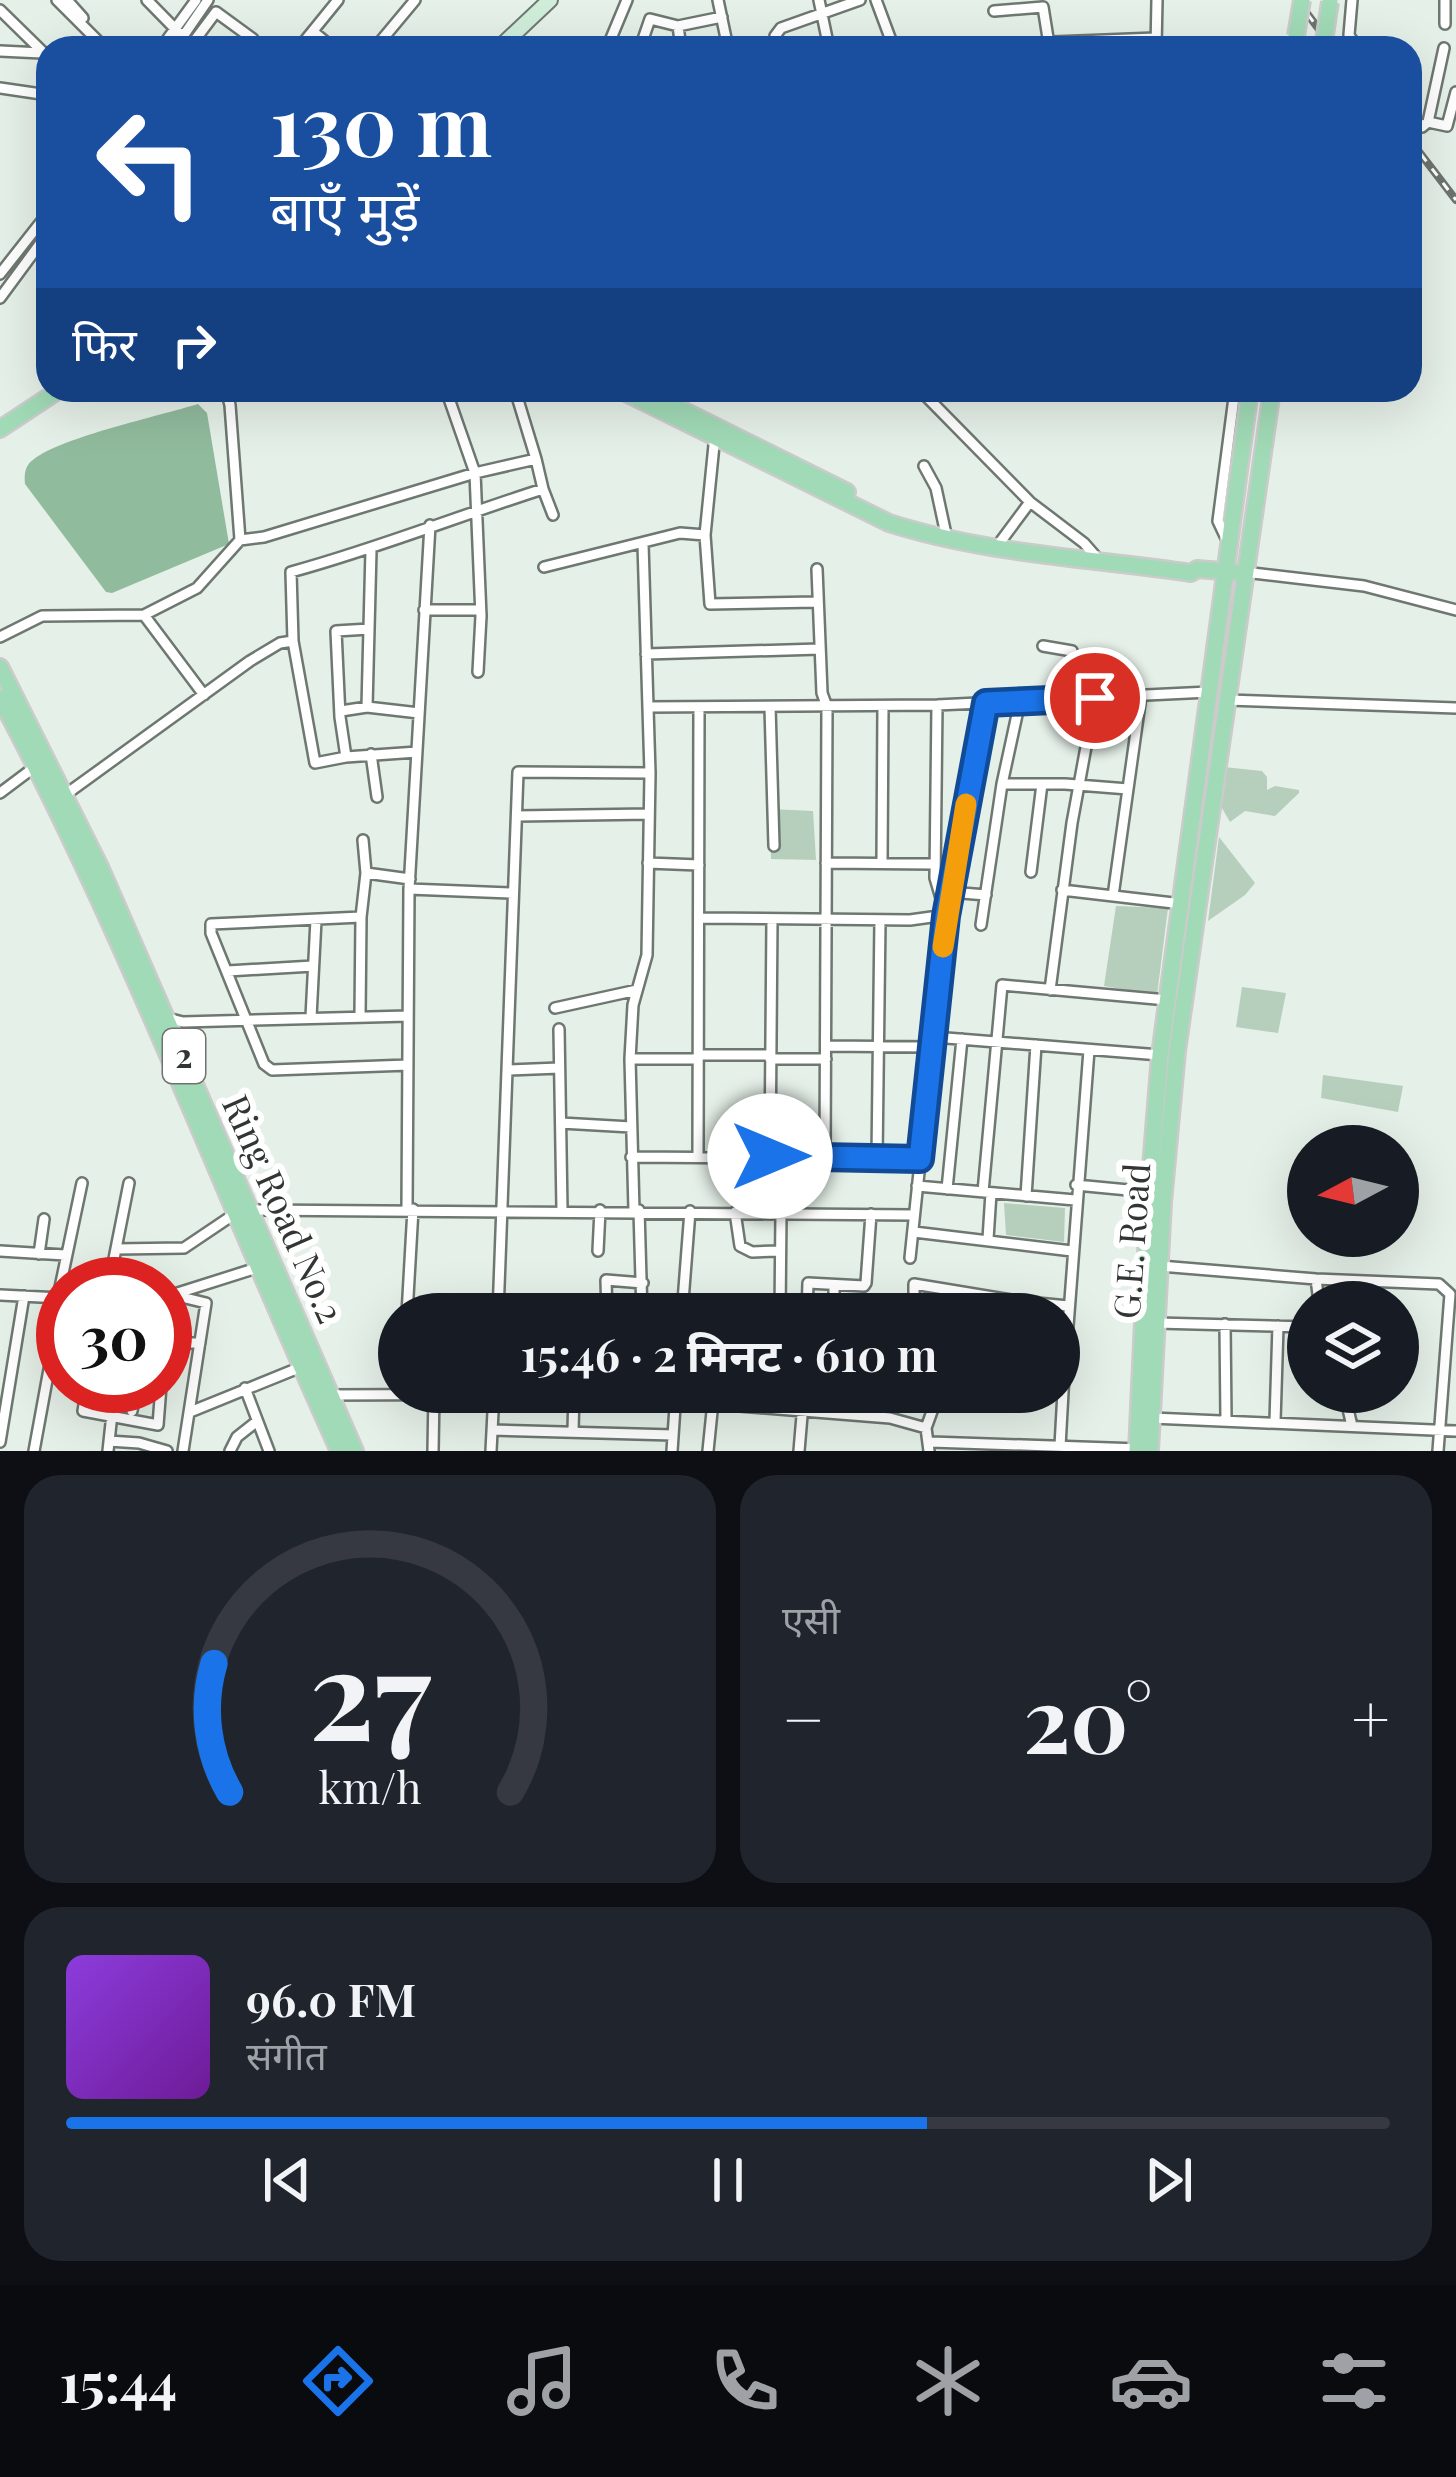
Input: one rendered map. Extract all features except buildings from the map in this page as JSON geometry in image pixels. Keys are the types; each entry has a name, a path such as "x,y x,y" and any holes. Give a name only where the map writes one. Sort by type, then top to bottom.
{"main road":[{"path":"1297,36 1302,0"},
{"path":"1326,36 1330,0"},
{"path":"0,417 36,399"},
{"path":"0,429 37,402"},
{"path":"647,402 716,433"},
{"path":"663,402 889,523 946,536 1094,555"},
{"path":"1187,906 1209,692 1248,402"},
{"path":"1144,1450 1149,1192 1160,1055 1226,700 1270,402"},
{"path":"946,536 1191,573 1197,569 1244,572"},
{"name":"Ring Road No.2","path":"0,667 65,795 167,1018 242,1212"},
{"name":"Ring Road No.2","path":"0,698 7,725 36,766 92,879 242,1212 301,1367 339,1451"},
{"name":"G.E. Road","path":"1144,1450 1152,1418 1187,906"},
{"name":"Ring Road No.2","path":"265,1266 356,1451"}],"street":[{"path":"57,0 95,36"},
{"path":"67,0 98,36"},
{"path":"147,0 181,36"},
{"path":"186,36 196,0"},
{"path":"187,36 208,0"},
{"path":"308,36 338,0"},
{"path":"512,36 550,0"},
{"path":"612,36 627,0"},
{"path":"718,0 726,36"},
{"path":"819,0 827,36"},
{"path":"775,36 781,28 860,0"},
{"path":"876,0 889,36"},
{"path":"1156,36 1157,0"},
{"path":"1350,36 1352,0"},
{"path":"1445,0 1445,24"},
{"path":"384,36 412,1"},
{"path":"994,10 1043,8 1048,36"},
{"path":"189,36 216,12 249,36"},
{"path":"2,15 36,47"},
{"path":"644,36 650,19 678,26 722,17"},
{"path":"678,26 679,36"},
{"path":"1422,127 1428,122 1444,48"},
{"path":"0,51 36,54"},
{"path":"0,88 36,93"},
{"path":"1428,122 1451,128 1456,92"},
{"path":"0,274 36,228"},
{"path":"0,298 36,249"},
{"path":"229,402 240,540"},
{"path":"450,402 475,473 478,672"},
{"path":"519,402 553,514"},
{"path":"932,402 1030,502 1094,555"},
{"path":"1229,545 1218,521 1233,402"},
{"path":"716,433 705,535 710,604 816,602"},
{"path":"0,637 42,616 144,615 197,589 240,540 265,537 536,459"},
{"path":"924,466 936,488 946,536"},
{"path":"417,752 315,763 292,641 291,572 371,550 430,525 543,489"},
{"path":"1001,542 1030,502"},
{"path":"408,1293 410,884 430,525"},
{"path":"544,567 680,533 705,535"},
{"path":"643,1293 631,1157 629,1059 633,1005 647,955 650,773 644,544"},
{"path":"367,707 371,550"},
{"path":"817,569 826,707 825,1157"},
{"path":"1244,572 1364,586 1456,610"},
{"path":"424,610 479,610"},
{"path":"144,615 204,695"},
{"path":"346,757 336,631 369,629"},
{"path":"65,795 250,661 292,641"},
{"path":"1043,646 1072,651 1071,699"},
{"path":"646,654 820,649"},
{"path":"648,707 937,705 1209,692"},
{"path":"1113,896 1141,696"},
{"path":"1050,990 1095,698"},
{"path":"1226,700 1456,708"},
{"path":"981,926 1002,784 1021,701"},
{"path":"910,1258 946,916 986,703"},
{"path":"937,705 934,864 946,916"},
{"path":"882,861 883,706"},
{"path":"341,711 367,707 418,713"},
{"path":"698,1157 699,707"},
{"path":"770,707 774,846"},
{"path":"371,754 376,797"},
{"path":"0,793 36,766"},
{"path":"499,1293 518,772 650,773"},
{"path":"1002,784 1128,789"},
{"path":"1031,872 1042,784"},
{"path":"517,815 649,814"},
{"path":"360,1016 363,840"},
{"path":"648,863 699,865"},
{"path":"826,863 934,864"},
{"path":"366,873 410,884 514,893"},
{"path":"1062,890 1187,906"},
{"path":"950,892 986,895"},
{"path":"361,916 211,923 211,933 264,1064 272,1070 408,1065"},
{"path":"699,918 946,916"},
{"path":"311,1017 316,920"},
{"path":"763,1213 770,1156 772,920"},
{"path":"877,1158 880,920"},
{"path":"228,971 313,966"},
{"path":"988,1239 1002,985 1167,1000"},
{"path":"554,1009 638,990"},
{"path":"167,1018 183,1022 408,1016"},
{"path":"559,1029 562,1210"},
{"path":"826,1046 962,1040 1160,1055"},
{"path":"946,1189 962,1040"},
{"path":"1026,1196 1036,1046"},
{"path":"1069,1293 1089,1050"},
{"path":"629,1059 826,1059"},
{"path":"508,1070 560,1068"},
{"path":"561,1123 631,1127"},
{"path":"631,1157 920,1159"},
{"path":"0,1251 64,1255 82,1183"},
{"path":"114,1257 129,1183"},
{"path":"1076,1185 1149,1192"},
{"path":"916,1186 1075,1200"},
{"path":"598,1251 600,1210"},
{"path":"116,1249 184,1248 242,1212 637,1210 913,1215"},
{"path":"684,1293 690,1211"},
{"path":"735,1212 740,1246 752,1252 778,1251"},
{"path":"779,1293 781,1213"},
{"path":"808,1293 808,1283 866,1283 871,1214"},
{"path":"39,1254 44,1219"},
{"path":"914,1232 1072,1251"},
{"path":"192,1289 265,1266"},
{"path":"1160,1266 1439,1284 1450,1294 1438,1451"},
{"path":"606,1293 606,1280 643,1283"},
{"path":"914,1293 914,1284 969,1293"},
{"path":"834,1285 834,1293"},
{"path":"0,1295 36,1297"},
{"path":"0,1442 24,1296"},
{"path":"192,1300 206,1303 192,1398"},
{"path":"1157,1323 1287,1327"},
{"path":"1225,1324 1226,1420"},
{"path":"1276,1421 1278,1326"},
{"path":"192,1343 200,1343"},
{"path":"192,1411 301,1367"},
{"path":"244,1388 268,1451"},
{"path":"330,1395 378,1393"},
{"path":"34,1451 41,1413"},
{"path":"95,1413 158,1425 159,1413"},
{"path":"112,1413 108,1446 167,1451"},
{"path":"183,1451 190,1413"},
{"path":"433,1451 434,1413"},
{"path":"491,1451 493,1413"},
{"path":"573,1413 573,1431"},
{"path":"672,1451 675,1413"},
{"path":"709,1451 712,1413"},
{"path":"799,1451 802,1413"},
{"path":"827,1413 890,1418 926,1428"},
{"path":"931,1413 926,1428 930,1447 1144,1450"},
{"path":"1060,1446 1061,1413"},
{"path":"1349,1413 1352,1426"},
{"path":"1152,1418 1456,1431"},
{"path":"230,1451 237,1436 256,1422"},
{"path":"492,1430 673,1435"},
{"path":"610,1435 610,1451"},
{"path":"638,1451 640,1436"}],"shaded area":[{"path":"198,404 207,413 229,544 106,592 25,484 27,467 66,443"},
{"path":"1224,767 1262,771 1267,790 1275,786 1299,793 1275,816 1245,811 1230,822 1219,803"},
{"path":"770,809 813,811 816,860 771,859"},
{"path":"1219,837 1255,883 1208,921"},
{"path":"1116,906 1168,908 1157,995 1104,986"},
{"path":"1242,987 1286,993 1278,1033 1236,1027"},
{"path":"1323,1075 1403,1086 1398,1112 1321,1098"},
{"path":"1004,1203 1065,1208 1064,1242 1006,1235"}],"railway":[{"path":"1297,0 1324,36"},
{"path":"1422,156 1456,200"}],"slow traffic":[{"path":"943,947 966,804"}],"route":[{"path":"770,1156 920,1159 946,916 986,703 1095,698"}]}
